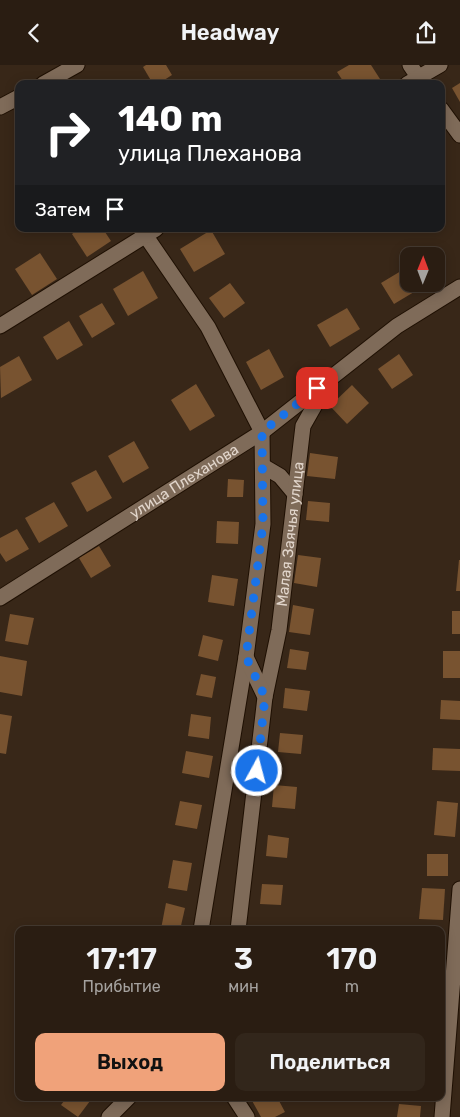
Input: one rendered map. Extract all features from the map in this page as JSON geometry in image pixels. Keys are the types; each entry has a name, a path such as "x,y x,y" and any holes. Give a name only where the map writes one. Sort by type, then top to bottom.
{"street":[{"path":"51,78 76,65"},
{"path":"415,77 440,65"},
{"path":"1,106 15,99"},
{"path":"1,106 15,108"},
{"path":"445,114 460,135"},
{"path":"0,326 145,232"},
{"path":"148,232 208,327 262,432"},
{"name":"улица Плеханова","path":"0,598 262,432 397,326 460,287"},
{"name":"Малая Заячья улица","path":"238,926 265,697 279,630 303,426 331,377"},
{"name":"Малая Заячья улица","path":"203,926 246,657 263,524 262,432"},
{"path":"263,466 280,477 295,494"},
{"path":"246,657 265,697"},
{"path":"445,1079 460,889"},
{"path":"109,1117 125,1101"},
{"path":"237,1101 248,1117"},
{"path":"442,1117 443,1101"}],"building":[{"path":"146,65 166,65 172,75 164,80 151,80 143,67"},
{"path":"349,65 371,65 380,79 342,80 337,72"},
{"path":"460,83 460,102 452,88"},
{"path":"75,232 105,232 111,241 87,257 72,234"},
{"path":"208,232 212,232 225,254 194,272 180,249"},
{"path":"40,253 57,279 32,295 15,269"},
{"path":"143,271 158,298 128,316 113,289"},
{"path":"400,272 400,293 412,293 394,304 381,283"},
{"path":"230,283 245,303 224,318 209,298"},
{"path":"102,303 115,324 92,338 79,316"},
{"path":"347,308 360,329 330,347 317,325"},
{"path":"69,321 83,345 57,360 43,337"},
{"path":"269,349 284,377 261,390 246,362"},
{"path":"399,354 413,375 392,389 378,369"},
{"path":"19,356 32,380 1,398 0,367"},
{"path":"196,384 215,416 190,431 171,400"},
{"path":"352,385 369,403 347,424 330,406"},
{"path":"134,441 149,468 123,483 108,456"},
{"path":"310,453 338,457 335,479 307,476"},
{"path":"96,470 112,498 87,512 71,483"},
{"path":"228,479 244,480 243,497 227,497"},
{"path":"308,501 330,503 329,522 306,520"},
{"path":"54,502 68,526 39,543 25,518"},
{"path":"217,521 239,522 238,544 216,543"},
{"path":"17,529 29,549 6,562 0,553 0,538"},
{"path":"99,546 111,566 91,578 79,558"},
{"path":"298,555 321,558 317,587 294,583"},
{"path":"459,560 460,591 456,591"},
{"path":"212,575 238,579 234,606 208,602"},
{"path":"293,605 314,609 310,635 289,632"},
{"path":"452,611 460,611 460,634 452,634"},
{"path":"10,614 34,618 28,645 5,641"},
{"path":"203,635 223,640 218,661 198,656"},
{"path":"290,649 309,652 306,670 287,668"},
{"path":"443,651 460,651 460,678 443,678"},
{"path":"0,656 27,661 22,696 0,692"},
{"path":"201,674 216,677 212,698 196,695"},
{"path":"285,688 310,691 307,711 283,708"},
{"path":"441,700 460,701 460,720 440,719"},
{"path":"0,714 12,716 6,754 0,753"},
{"path":"191,714 211,717 209,739 188,736"},
{"path":"280,733 303,735 301,754 278,752"},
{"path":"433,748 460,749 460,771 432,770"},
{"path":"186,751 213,756 209,778 182,773"},
{"path":"274,785 297,787 295,809 272,807"},
{"path":"180,801 202,805 197,829 175,825"},
{"path":"437,801 458,803 455,837 434,835"},
{"path":"268,835 289,838 287,858 266,856"},
{"path":"427,854 448,854 448,876 427,876"},
{"path":"173,860 192,863 187,891 168,888"},
{"path":"262,884 283,885 281,905 260,904"},
{"path":"422,888 445,889 443,920 419,919"},
{"path":"166,903 185,908 181,926 162,926"},
{"path":"64,1101 90,1101 78,1117 61,1105"},
{"path":"252,1101 279,1101 285,1112 275,1117 261,1117"},
{"path":"399,1104 421,1106 420,1117 397,1117"}],"route":[{"path":"257,771 265,697 246,657 263,524 262,432 317,388"}]}
